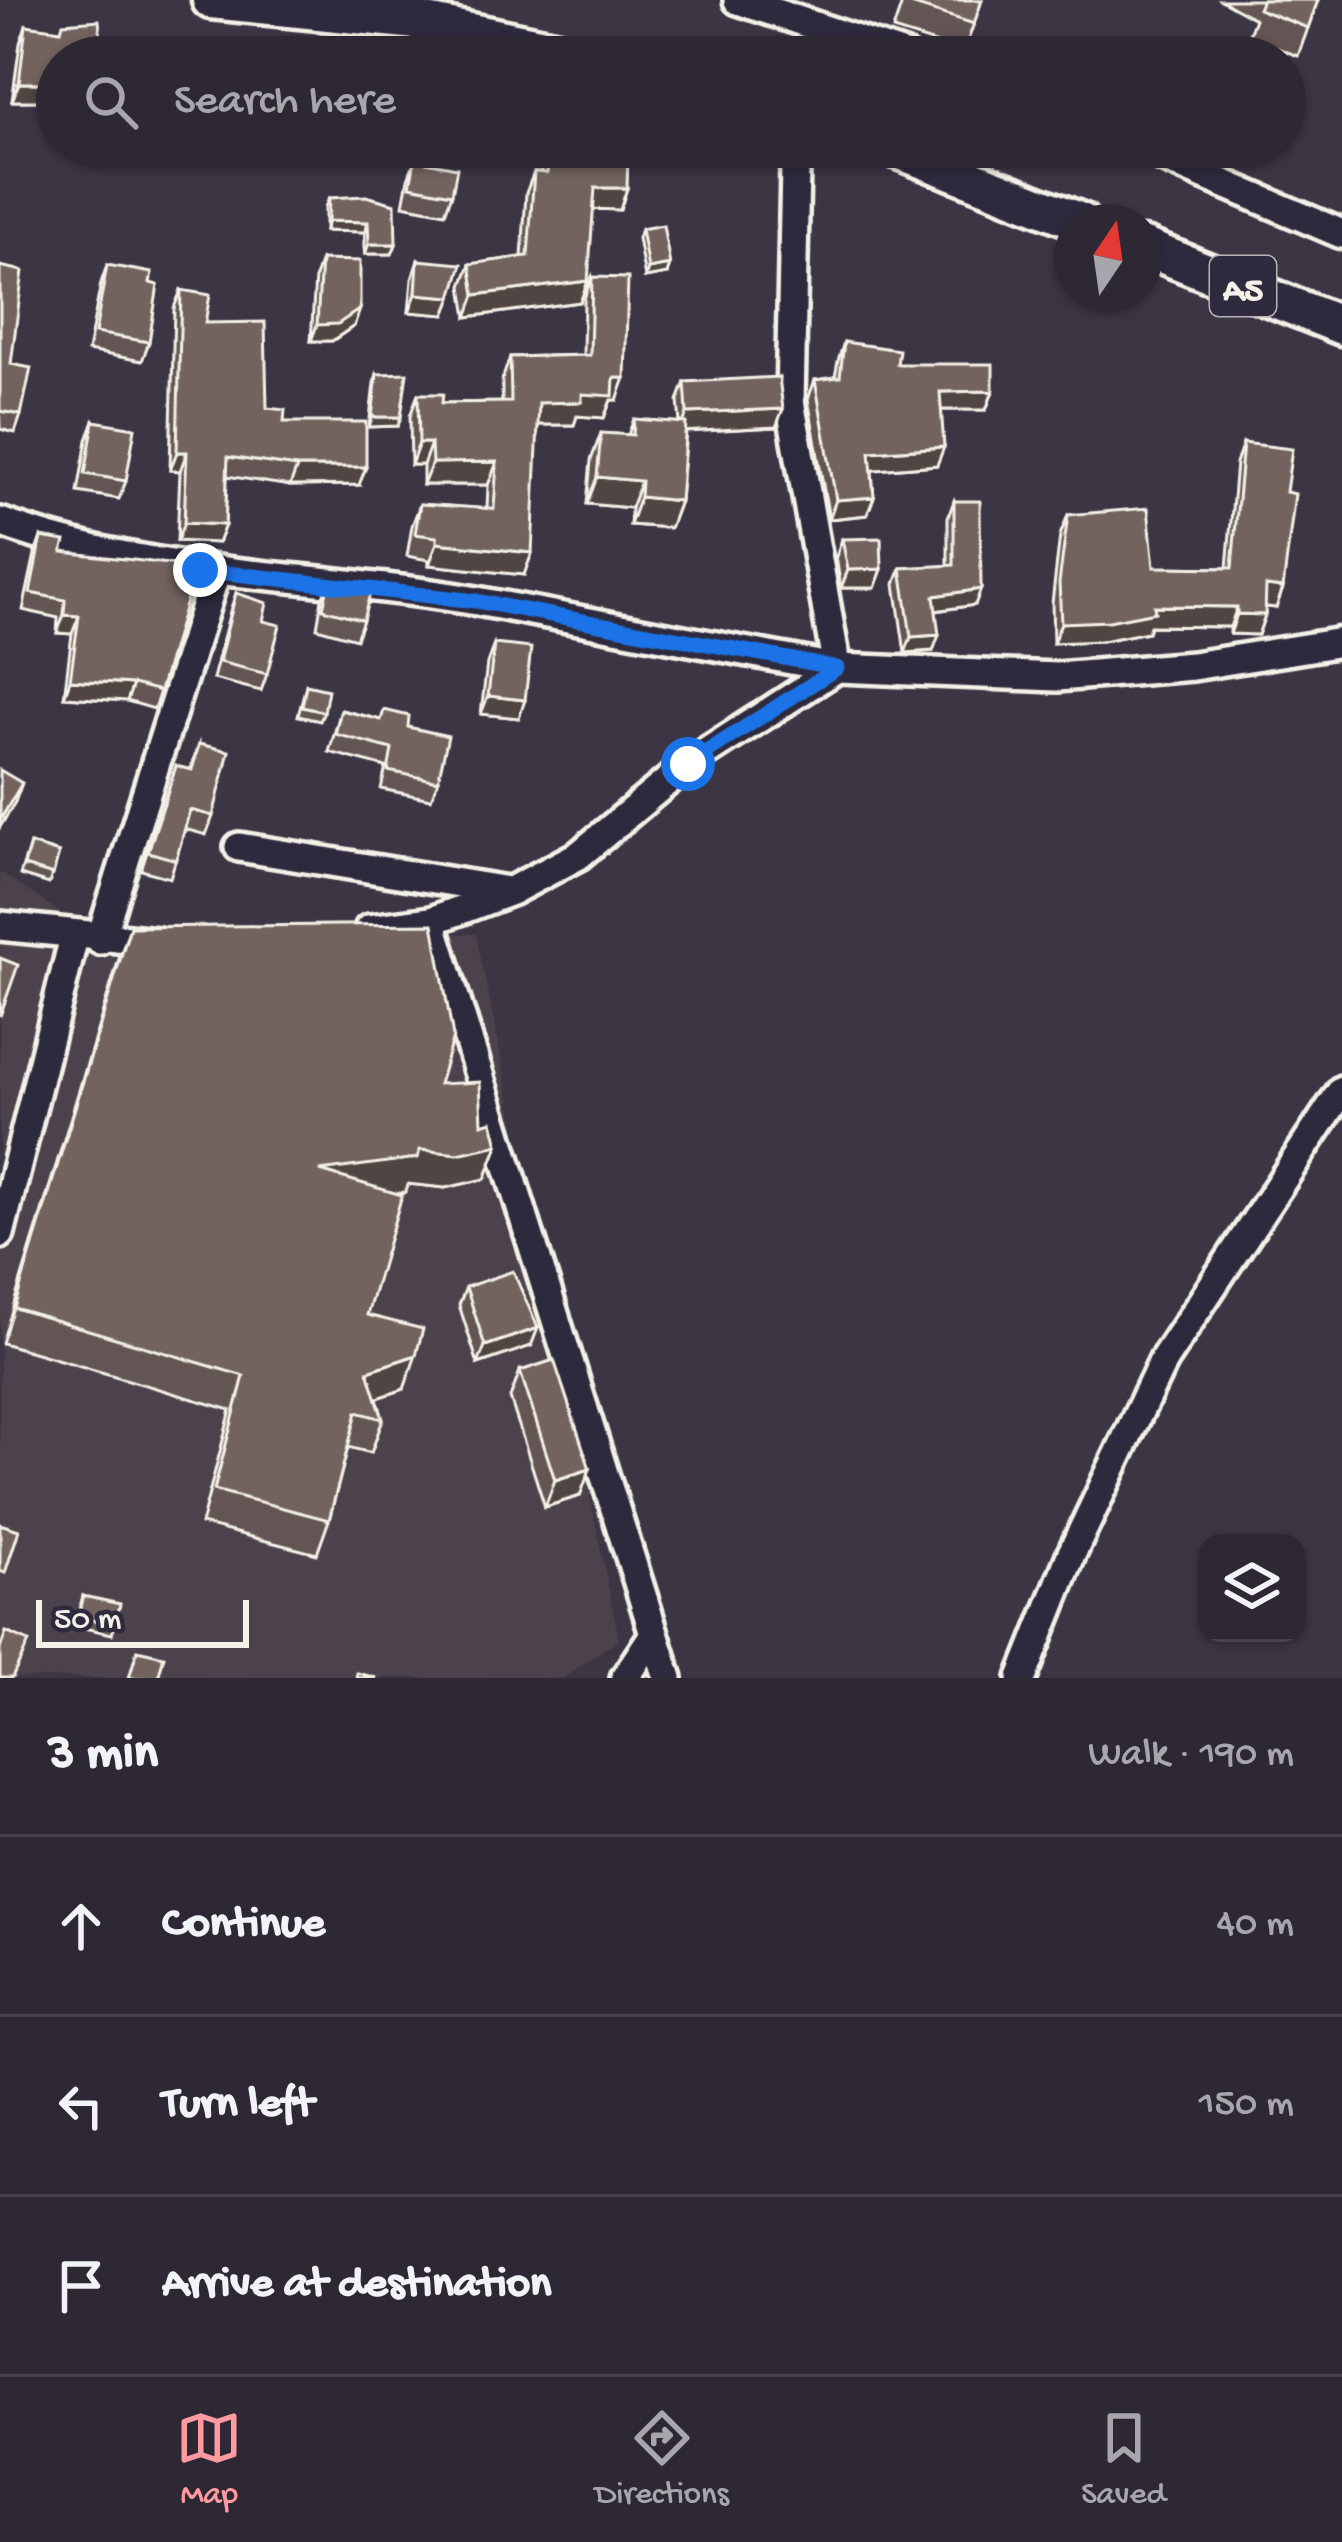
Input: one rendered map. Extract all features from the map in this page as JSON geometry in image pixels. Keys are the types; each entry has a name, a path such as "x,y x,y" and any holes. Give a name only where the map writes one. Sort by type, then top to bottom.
{"main road":[{"path":"211,0 418,21 490,36"},
{"path":"944,168 1054,211"},
{"name":"A5","path":"1162,254 1342,326"}],"street":[{"path":"738,0 845,36"},
{"path":"795,168 790,401 837,668"},
{"path":"1187,168 1342,234"},
{"path":"0,522 57,543 216,572 476,601 837,668 1057,676 1193,666 1342,642"},
{"path":"0,1234 87,938 216,572"},
{"path":"338,933 431,921 511,891 579,854 688,764 837,668"},
{"path":"239,847 511,891"},
{"path":"431,921 668,1678"},
{"path":"0,926 87,938 183,943"},
{"path":"1022,1678 1071,1555 1164,1359 1342,1090"},
{"path":"625,1678 654,1634"}],"shaded area":[{"path":"0,872 72,921 476,934 619,1639 563,1678 0,1678"}],"building":[{"path":"904,0 982,0 974,24"},
{"path":"1262,0 1318,0 1308,28 1258,9"},
{"path":"99,20 100,36 36,36 36,83 19,83 26,25 61,30 63,23"},
{"path":"413,168 457,168 452,194 410,186"},
{"path":"547,168 628,168 627,188 595,188 588,281 475,295 470,264 528,256 534,172 547,173"},
{"path":"366,196 395,204 396,244 369,244 368,222 328,221 329,198"},
{"path":"663,225 670,265 648,269 641,229"},
{"path":"321,260 360,261 360,309 338,324 317,325"},
{"path":"418,260 462,264 452,297 416,294"},
{"path":"107,265 152,273 150,283 158,285 149,342 95,333"},
{"path":"0,266 23,271 11,364 31,368 21,415 0,411"},
{"path":"592,277 628,278 625,378 614,378 613,396 582,394 582,402 539,403 532,553 437,543 437,537 415,534 420,504 494,509 497,462 432,463 431,443 419,443 418,394 443,394 442,403 511,402 510,357 590,355"},
{"path":"181,290 210,295 205,323 265,322 267,408 285,410 284,422 366,422 366,467 297,467 228,457 225,525 184,523 187,452 177,452"},
{"path":"844,342 899,350 897,364 993,364 993,391 940,392 944,447 870,452 874,497 836,500 815,380 840,377"},
{"path":"407,373 401,417 372,417 377,374"},
{"path":"779,377 783,409 687,413 685,382"},
{"path":"634,419 686,423 680,501 640,497 641,481 597,477 601,433 633,435"},
{"path":"94,421 135,428 126,481 85,474"},
{"path":"1243,443 1292,449 1286,492 1295,494 1283,588 1266,586 1265,615 1237,614 1237,607 1154,606 1155,612 1109,621 1061,623 1059,583 1068,515 1148,508 1154,567 1232,568"},
{"path":"954,501 980,501 981,589 934,596 939,635 911,637 901,568 954,565"},
{"path":"41,537 65,541 62,552 196,567 160,691 133,684 70,680 79,616 64,615 65,600 30,593"},
{"path":"881,538 882,569 848,570 842,539"},
{"path":"329,581 371,590 363,620 323,609"},
{"path":"236,593 267,603 263,621 280,625 267,674 219,662"},
{"path":"494,644 531,648 525,700 488,696"},
{"path":"306,685 328,690 324,712 302,707"},
{"path":"341,710 381,720 384,710 409,716 408,727 448,736 438,781 388,771 392,749 335,734"},
{"path":"199,744 229,751 213,816 190,810 176,860 148,852 176,766 192,770"},
{"path":"0,770 22,783 0,820"},
{"path":"30,844 59,853 53,875 24,866"},
{"path":"433,924 453,1037 439,1084 480,1082 482,1124 492,1121 498,1145 458,1154 420,1150 418,1158 320,1171 402,1195 367,1315 423,1329 416,1355 368,1371 383,1419 357,1412 329,1520 214,1490 244,1376 14,1308 130,927"},
{"path":"0,958 18,965 0,1016"},
{"path":"513,1271 538,1328 485,1346 466,1287"},
{"path":"554,1360 590,1469 555,1480 520,1371"},
{"path":"0,1524 19,1530 5,1573 0,1571"},
{"path":"83,1596 120,1604 115,1625 78,1617"},
{"path":"6,1632 29,1642 12,1678 0,1678 0,1649"},
{"path":"137,1650 164,1656 158,1678 129,1678"}],"route":[{"path":"200,570 476,601 837,668 688,764"}]}
